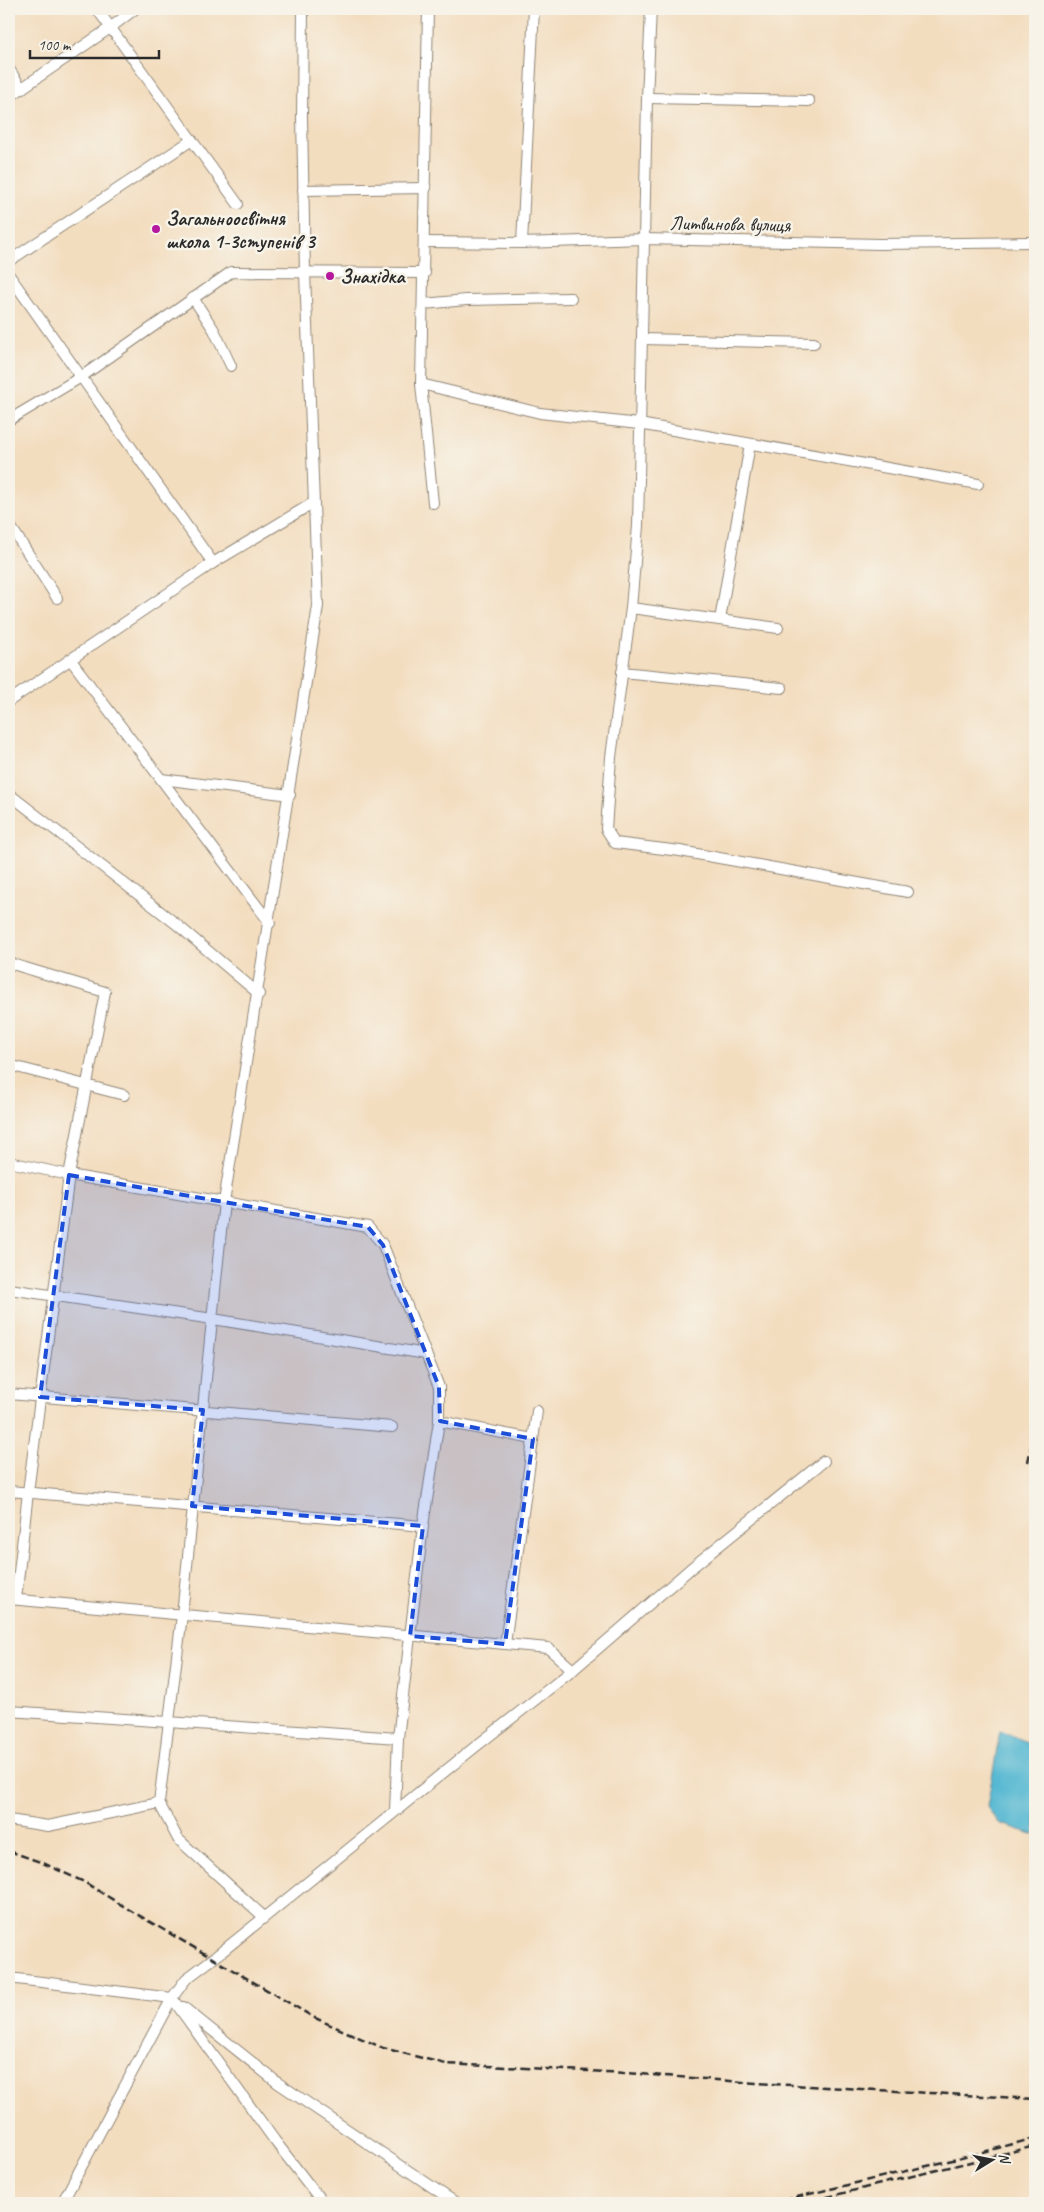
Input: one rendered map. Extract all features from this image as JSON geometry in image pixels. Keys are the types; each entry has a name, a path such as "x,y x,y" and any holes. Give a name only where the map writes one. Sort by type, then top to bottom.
{"street":[{"path":"97,9 238,204"},
{"path":"9,97 135,9"},
{"path":"264,1917 178,1839 159,1803 167,1724 182,1615 224,1202 259,994 318,606 305,273 303,9"},
{"path":"428,9 425,273 421,384 433,503"},
{"path":"522,243 534,9"},
{"path":"651,9 647,98 638,526 631,608 611,757 606,830 615,843 680,851 908,892"},
{"path":"9,69 22,89"},
{"path":"647,98 809,101"},
{"path":"9,261 192,140"},
{"path":"303,190 426,188"},
{"name":"Литвинова вулиця","path":"425,242 522,243 644,239 880,244 1035,242"},
{"path":"9,420 81,377 231,272 425,273"},
{"path":"9,275 213,563"},
{"path":"193,298 214,330 231,366"},
{"path":"424,304 466,300 571,298"},
{"path":"642,340 814,343"},
{"path":"421,384 540,413 639,424 978,484"},
{"path":"720,620 750,444"},
{"path":"9,701 213,563 313,502"},
{"path":"9,524 57,598"},
{"path":"631,608 778,628"},
{"path":"70,659 270,923"},
{"path":"622,672 782,688"},
{"path":"161,779 290,795"},
{"path":"9,794 175,923 259,994"},
{"path":"9,963 105,992 69,1175 13,1599 548,1648 573,1670"},
{"path":"9,1064 124,1095"},
{"path":"9,1162 69,1175 368,1227 383,1246 439,1387 439,1421 423,1526 398,1738 395,1811"},
{"path":"9,1289 213,1319 426,1354"},
{"path":"9,1394 392,1427"},
{"path":"505,1644 537,1411"},
{"path":"439,1421 533,1439"},
{"path":"62,2203 172,1998 186,1979 573,1670 690,1569 824,1461"},
{"path":"9,1491 423,1526"},
{"path":"9,1711 167,1724 398,1738"},
{"path":"9,1820 48,1826 159,1803"},
{"path":"9,1978 172,1998 278,2083 456,2203"},
{"path":"172,1998 275,2142 322,2203"}],"highlighted area":[{"path":"69,1175 368,1227 383,1245 439,1387 440,1421 533,1439 505,1644 410,1636 423,1526 192,1506 203,1410 40,1397"}],"water":[{"path":"1000,1731 1035,1745 1035,1835 999,1823 987,1807"}],"railway":[{"path":"1028,1462 1035,1427"},
{"path":"9,1851 43,1863 84,1882 315,2018 383,2048 446,2064 627,2073 756,2083 1035,2099"},
{"path":"772,2203 965,2157 1035,2138"},
{"path":"803,2203 1035,2146"}],"place":[{"name":"Загальноосвiтня школа 1-3ступенiв 3","path":"156,229"},
{"name":"Знахідка","path":"330,276"}]}
